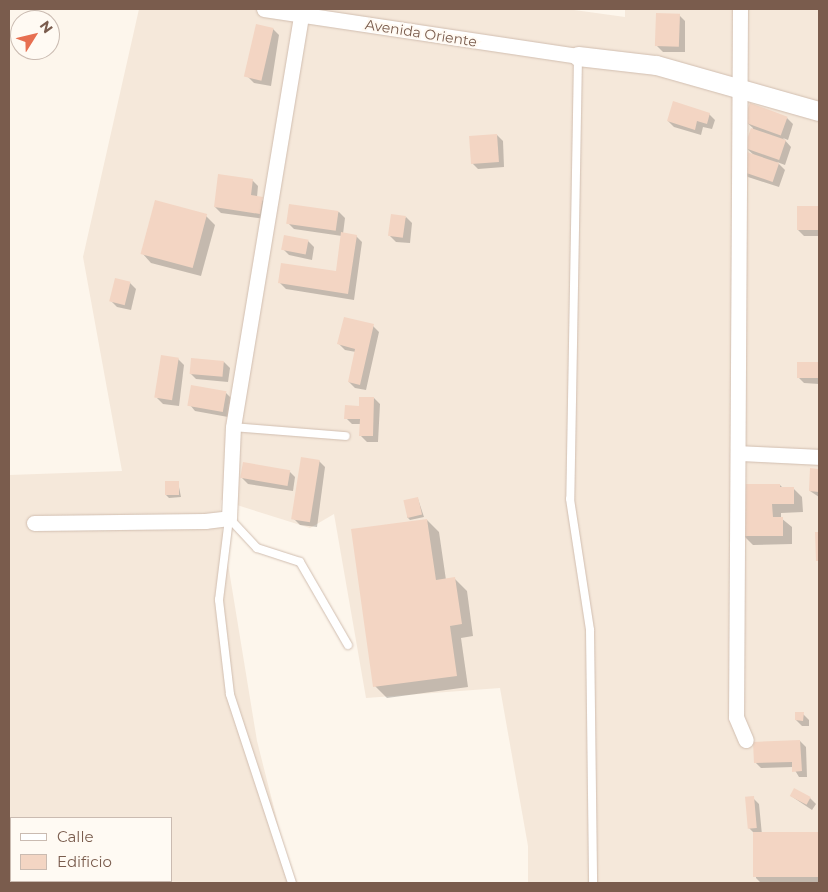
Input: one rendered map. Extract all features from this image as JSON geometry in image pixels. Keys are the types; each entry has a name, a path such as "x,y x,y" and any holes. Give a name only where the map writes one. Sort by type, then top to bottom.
{"street":[{"name":"Avenida Oriente","path":"264,9 578,56"},
{"path":"740,9 736,716 746,740"},
{"path":"34,523 205,521 229,518 233,428 301,15"},
{"path":"578,56 656,65 740,86 819,111"},
{"path":"738,452 819,457"}],"lane":[{"path":"578,56 570,499 590,630 593,883"},
{"path":"233,428 346,436"},
{"path":"229,518 257,548 300,562 348,645"},
{"path":"229,518 219,600 230,694 269,820 292,883"}],"shaded area":[{"path":"139,9 567,9 625,17 625,9 819,9 819,883 528,883 528,846 500,688 366,698 334,514 310,528 221,500 220,515 257,741 293,883 9,883 9,475 122,471 83,257"}],"building":[{"path":"656,13 680,14 679,47 655,46"},
{"path":"256,24 274,28 261,81 244,77"},
{"path":"673,101 710,113 707,124 697,121 695,130 667,121"},
{"path":"750,103 788,117 781,135 743,122"},
{"path":"751,128 786,140 779,160 744,148"},
{"path":"497,134 499,162 471,164 469,136"},
{"path":"747,152 779,163 773,182 740,171"},
{"path":"218,174 253,179 251,195 263,197 260,214 214,207"},
{"path":"155,200 207,214 193,268 141,254"},
{"path":"289,204 339,211 336,231 286,224"},
{"path":"797,206 819,206 819,230 797,230"},
{"path":"391,214 406,216 403,238 388,236"},
{"path":"341,232 357,235 348,294 278,283 281,263 336,271"},
{"path":"284,235 309,240 306,254 281,250"},
{"path":"115,278 131,282 125,305 109,301"},
{"path":"344,317 374,324 360,385 348,382 355,349 337,344"},
{"path":"161,355 179,358 172,400 154,397"},
{"path":"191,358 224,361 222,377 190,374"},
{"path":"797,362 819,362 819,378 797,378"},
{"path":"191,385 226,391 223,412 187,406"},
{"path":"359,397 374,397 373,436 359,436 360,419 344,419 345,405 359,406"},
{"path":"301,457 320,460 310,522 291,519"},
{"path":"243,462 290,470 287,486 240,478"},
{"path":"810,468 819,469 819,492 809,491"},
{"path":"165,481 179,481 179,495 165,495"},
{"path":"741,484 780,484 780,487 794,487 794,504 772,504 773,517 783,517 783,536 743,536"},
{"path":"418,497 422,515 407,518 403,500"},
{"path":"427,519 436,580 455,577 462,624 450,626 457,676 373,687 351,529"},
{"path":"815,532 819,532 819,561 816,561"},
{"path":"795,712 804,712 803,721 795,720"},
{"path":"800,740 802,771 792,772 792,762 754,763 753,742"},
{"path":"794,788 811,797 807,805 790,796"},
{"path":"754,796 757,828 748,829 745,797"},
{"path":"753,832 819,832 819,877 753,877"}]}
